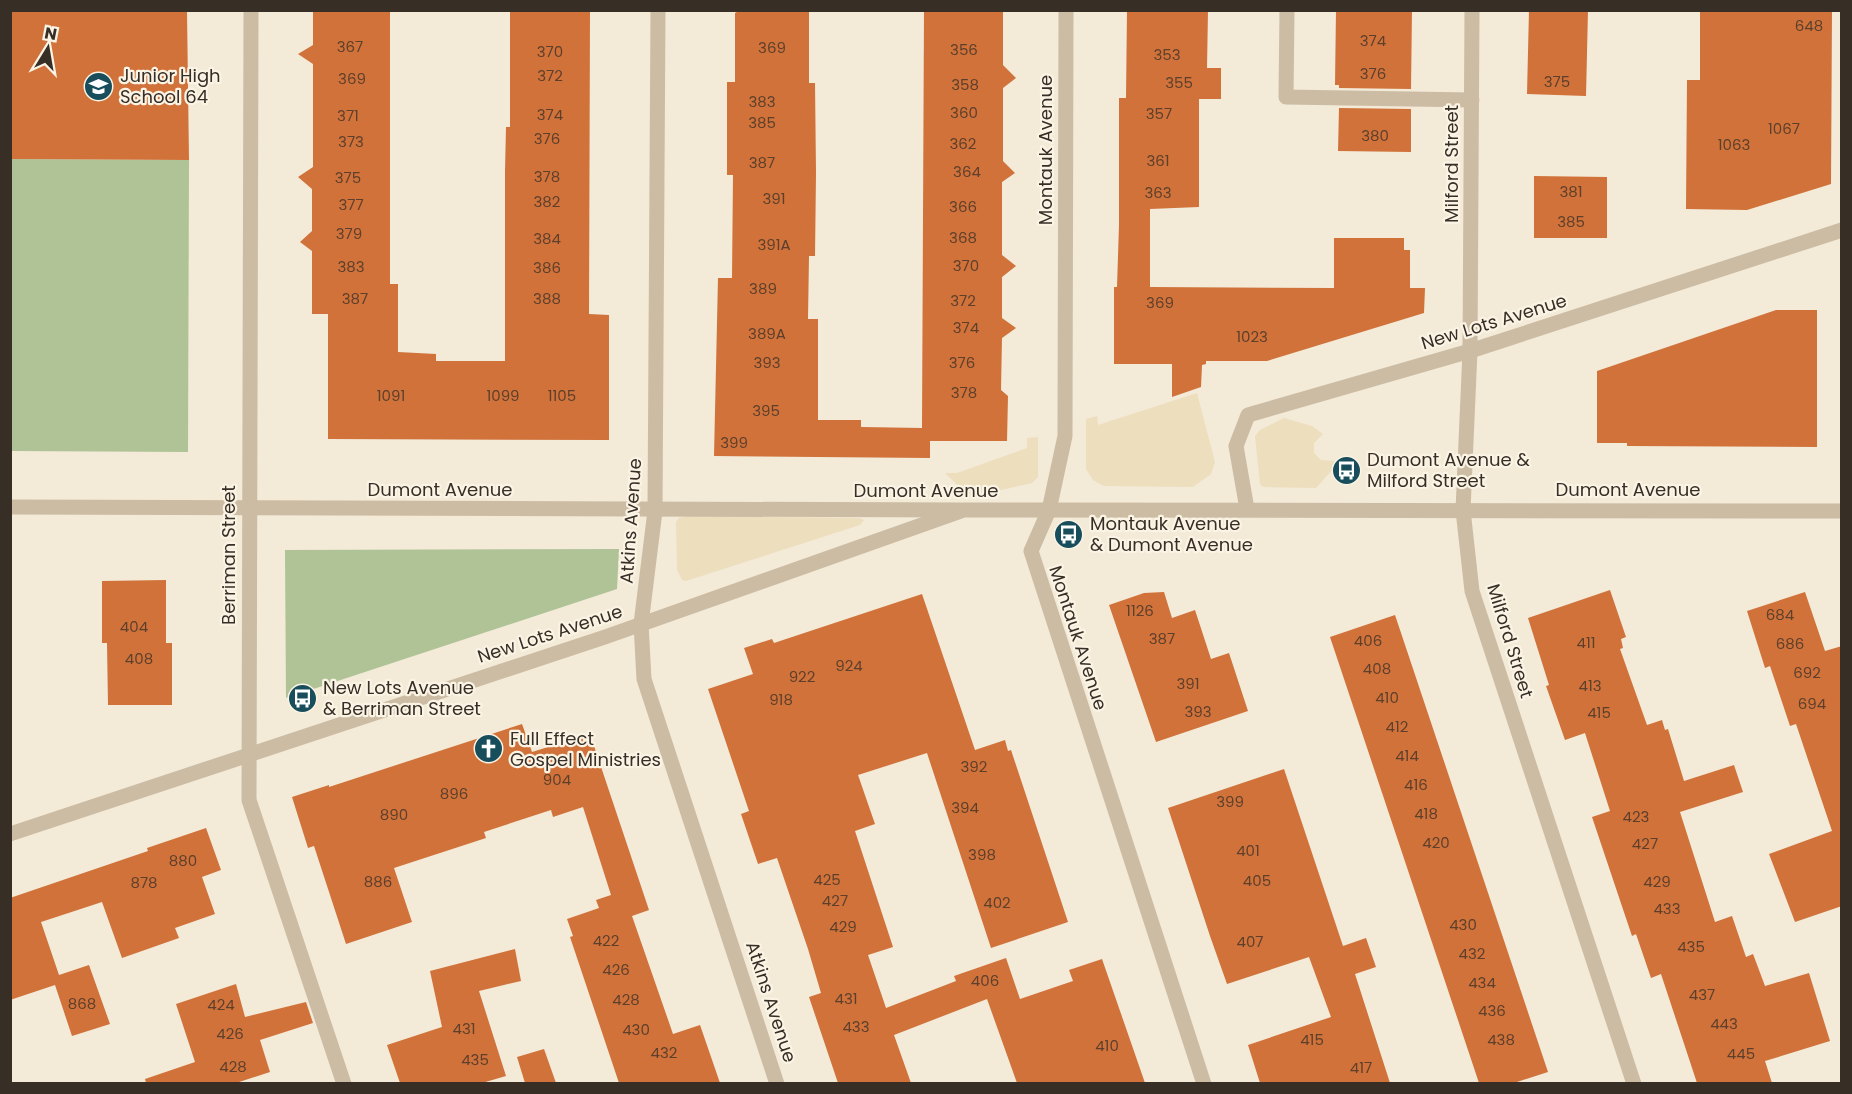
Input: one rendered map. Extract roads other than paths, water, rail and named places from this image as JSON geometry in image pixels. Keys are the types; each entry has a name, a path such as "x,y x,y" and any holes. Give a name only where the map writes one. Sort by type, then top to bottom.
{"street":[{"name":"Berriman Street","path":"251,10 249,800 344,1083"},
{"name":"Atkins Avenue","path":"658,10 655,511 641,624 644,680 777,1083"},
{"name":"Montauk Avenue","path":"1066,10 1065,436 1049,510 1030,552 1204,1083"},
{"path":"1287,10 1286,97 1472,100"},
{"name":"Milford Street","path":"1472,10 1470,351 1463,510 1472,591 1634,1083"},
{"name":"New Lots Avenue","path":"1247,509 1236,446 1248,415 1470,351 1842,230"},
{"name":"Dumont Avenue","path":"10,507 655,511 1247,509 1842,511"},
{"name":"New Lots Avenue","path":"10,834 641,624 964,510"}],"place":[{"name":"Junior High School 64","path":"99,86"},
{"name":"Dumont Avenue & Milford Street","path":"1346,470"},
{"name":"Montauk Avenue & Dumont Avenue","path":"1069,534"},
{"name":"New Lots Avenue & Berriman Street","path":"302,698"},
{"name":"Full Effect Gospel Ministries","path":"489,749"}]}
